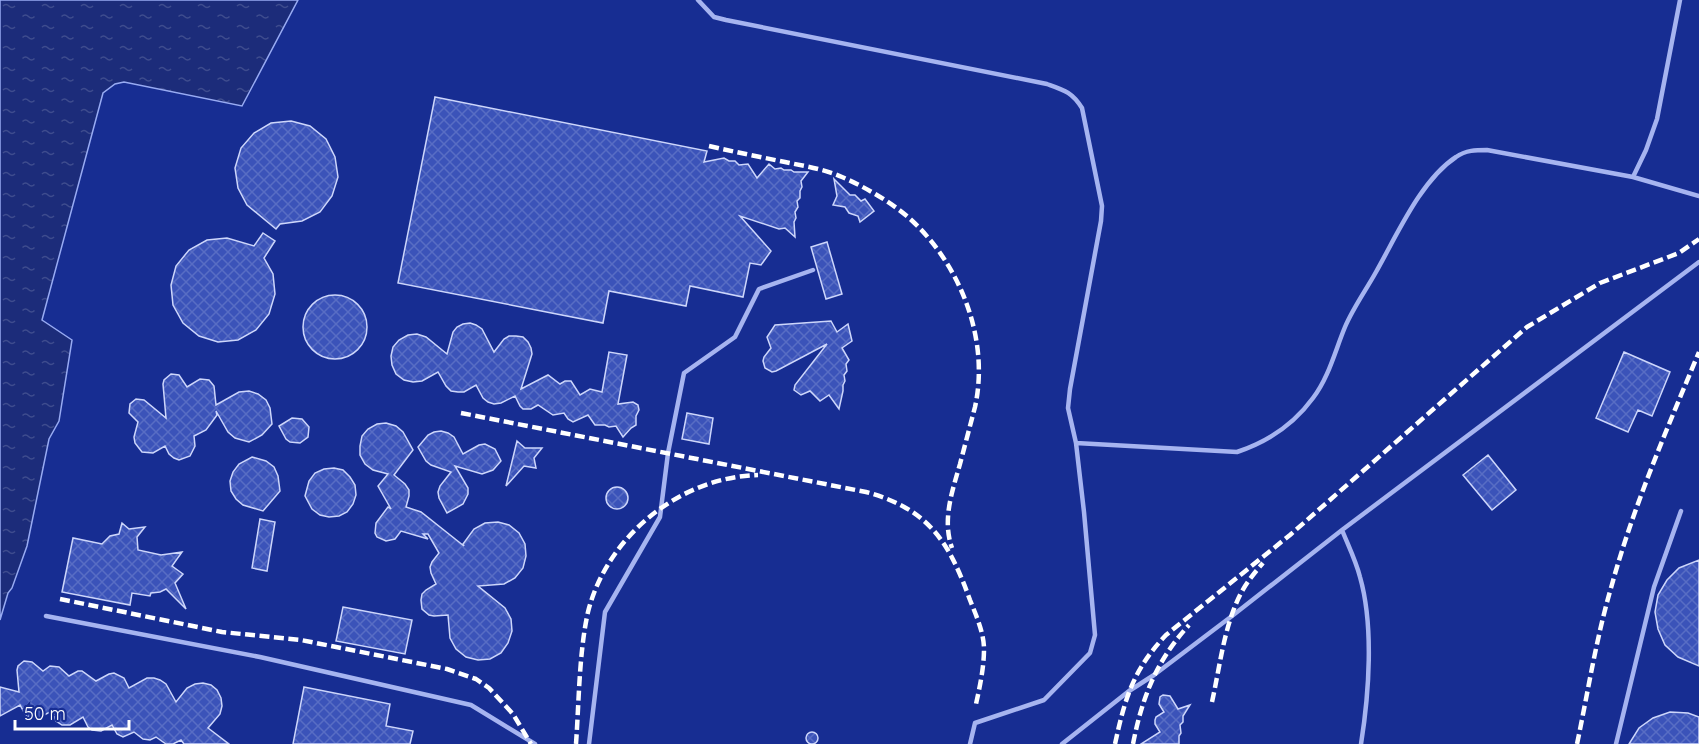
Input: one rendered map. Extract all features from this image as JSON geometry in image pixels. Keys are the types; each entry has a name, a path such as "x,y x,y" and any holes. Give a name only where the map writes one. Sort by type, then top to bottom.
{"lane":[{"path":"698,0 714,17 1047,84 1075,96 1082,108 1102,206 1068,408 1076,443 1090,564 1095,634 1090,653 1044,700 975,723 970,744"},
{"path":"1632,177 1646,150 1657,118 1680,0"},
{"path":"1076,443 1237,452 1256,446 1289,425 1313,398 1326,376 1346,325 1419,195 1443,167 1457,156 1470,150 1487,150 1632,177 1699,196"},
{"path":"1062,744 1129,691 1154,675 1342,530 1699,262"},
{"path":"589,744 605,612 660,517 668,453 684,373 735,337 759,290 813,270"},
{"path":"1616,744 1654,587 1681,511"},
{"path":"1342,530 1360,578 1368,621 1364,723 1360,744"},
{"path":"46,616 260,657 471,705 535,744"}],"water":[{"path":"0,0 298,0 242,106 124,82 115,84 103,93 42,320 72,340 59,421 49,439 27,546 0,620"}],"building":[{"path":"435,97 707,151 704,162 724,158 735,161 739,165 748,164 757,178 769,164 775,169 808,172 801,181 800,198 797,201 798,207 794,222 795,237 785,228 779,229 740,216 771,251 761,265 750,263 743,297 690,286 686,306 609,291 603,323 398,283"},
{"path":"291,121 310,126 326,139 335,157 338,177 332,196 320,212 302,221 280,224 276,229 247,205 238,188 235,168 241,148 254,133 271,123"},
{"path":"834,179 850,195 855,195 861,201 865,199 874,211 860,222 858,216 849,213 845,207 833,205 837,196"},
{"path":"263,233 275,241 264,258 273,274 275,294 269,314 256,330 238,340 218,342 199,336 183,323 173,305 171,285 176,266 189,250 207,240 227,238 254,246"},
{"path":"827,242 842,294 826,299 811,247"},
{"path":"335,295 353,301 361,309 367,327 361,345 353,353 335,359 317,353 309,345 303,327 309,309 317,301"},
{"path":"831,321 837,332 848,324 852,341 842,348 849,360 846,364 847,371 844,375 845,381 839,409 829,395 820,401 810,391 801,395 794,390 795,385 827,344 776,371 772,372 765,368 763,361 771,348 767,337 775,325"},
{"path":"470,323 482,329 494,352 509,336 523,337 528,342 532,354 521,389 548,375 560,384 571,381 580,395 590,389 602,392 609,352 627,355 618,404 633,402 638,405 636,425 623,437 616,426 595,425 588,415 573,422 564,413 553,415 538,405 531,409 523,409 515,396 501,403 488,402 476,385 464,392 451,391 438,372 422,381 413,382 404,380 396,374 391,356 393,347 399,340 408,335 417,334 426,337 447,354 453,332 457,327"},
{"path":"1624,352 1670,372 1652,416 1638,410 1628,432 1596,418"},
{"path":"171,374 179,375 187,387 200,379 209,380 214,386 216,405 239,392 249,391 258,394 266,400 270,408 272,424 262,435 249,442 235,438 228,432 216,411 217,415 206,430 194,436 195,446 190,456 179,460 174,458 165,446 153,453 142,452 135,443 134,437 138,422 129,413 130,404 136,399 144,400 166,418 163,384"},
{"path":"687,413 713,418 709,444 682,439"},
{"path":"292,418 302,419 309,427 308,437 300,443 286,439 279,426"},
{"path":"386,423 396,426 403,432 413,450 394,475 409,490 406,507 421,512 464,546 463,544 474,529 485,523 498,522 509,525 519,533 525,544 526,556 523,568 515,578 504,584 478,586 505,608 511,619 512,631 508,643 501,653 490,659 478,660 466,657 456,649 450,638 448,615 429,615 422,609 422,594 436,584 430,567 439,553 428,534 423,534 428,539 401,531 395,539 386,541 377,537 375,533 376,523 388,507 391,509 378,486 388,474 373,470 365,464 360,455 360,446 362,436 368,429 377,424"},
{"path":"441,431 454,437 463,454 485,444 495,449 501,461 493,470 482,474 455,466 468,488 468,494 463,504 447,513 438,492 451,472 431,465 418,447 428,435"},
{"path":"517,441 525,448 542,448 534,458 536,468 524,466 506,486"},
{"path":"1488,455 1516,490 1492,510 1463,475"},
{"path":"252,457 266,461 274,467 278,476 280,491 263,511 243,505 231,491 230,481 233,472 239,464"},
{"path":"334,468 343,470 350,477 355,485 356,495 347,512 329,517 320,515 312,509 305,496 309,481 315,473"},
{"path":"617,487 625,490 628,498 625,506 617,509 609,506 606,498 609,490"},
{"path":"260,519 275,522 267,571 252,568"},
{"path":"122,523 129,529 145,527 137,537 138,550 161,555 182,552 172,566 183,574 175,583 186,609 166,589 151,593 150,596 132,593 130,605 62,592 73,538 102,544 110,536 119,534"},
{"path":"1699,560 1699,666 1678,657 1665,645 1658,629 1655,612 1658,595 1667,580 1679,568"},
{"path":"343,607 412,620 405,654 336,641"},
{"path":"24,661 32,662 43,671 50,666 59,667 69,676 82,671 96,681 114,673 124,678 129,688 147,678 154,678 166,684 176,702 187,688 195,684 211,685 217,690 222,706 220,714 208,728 229,744 184,744 181,740 173,744 166,744 156,737 150,740 143,739 134,732 123,737 117,734 112,725 101,731 92,730 83,717 70,725 62,725 56,721 52,711 38,718 29,717 20,705 0,716 0,687 19,692 17,670"},
{"path":"304,687 390,704 386,726 413,731 410,744 293,744"},
{"path":"1170,696 1178,709 1190,705 1180,725 1179,744 1141,744 1160,732 1155,720 1164,712 1159,704 1160,697"},
{"path":"1670,712 1688,713 1699,717 1699,744 1629,744 1639,728 1653,718"},
{"path":"814,732 817,733 817,743 810,744 807,743 806,736 807,733"}],"railway":[{"path":"709,146 814,168 851,181 885,200 908,217 943,257 967,304 974,329 979,381 975,407 949,506 948,527 952,548"},
{"path":"1115,744 1132,685 1146,660 1166,635 1290,535 1527,327 1600,283 1679,253 1699,239"},
{"path":"1577,744 1601,627 1620,558 1651,468 1699,352"},
{"path":"461,413 866,492 906,508 921,518 944,545 954,561 977,618 984,649 983,670 976,704"},
{"path":"576,744 585,627 598,584 612,559 630,536 651,516 675,499 729,478 758,475"},
{"path":"1212,702 1230,619 1241,593 1263,563"},
{"path":"60,599 222,632 301,640 447,669 476,679 489,688 513,714 531,744"},
{"path":"1133,744 1141,711 1159,666 1189,625"}]}
